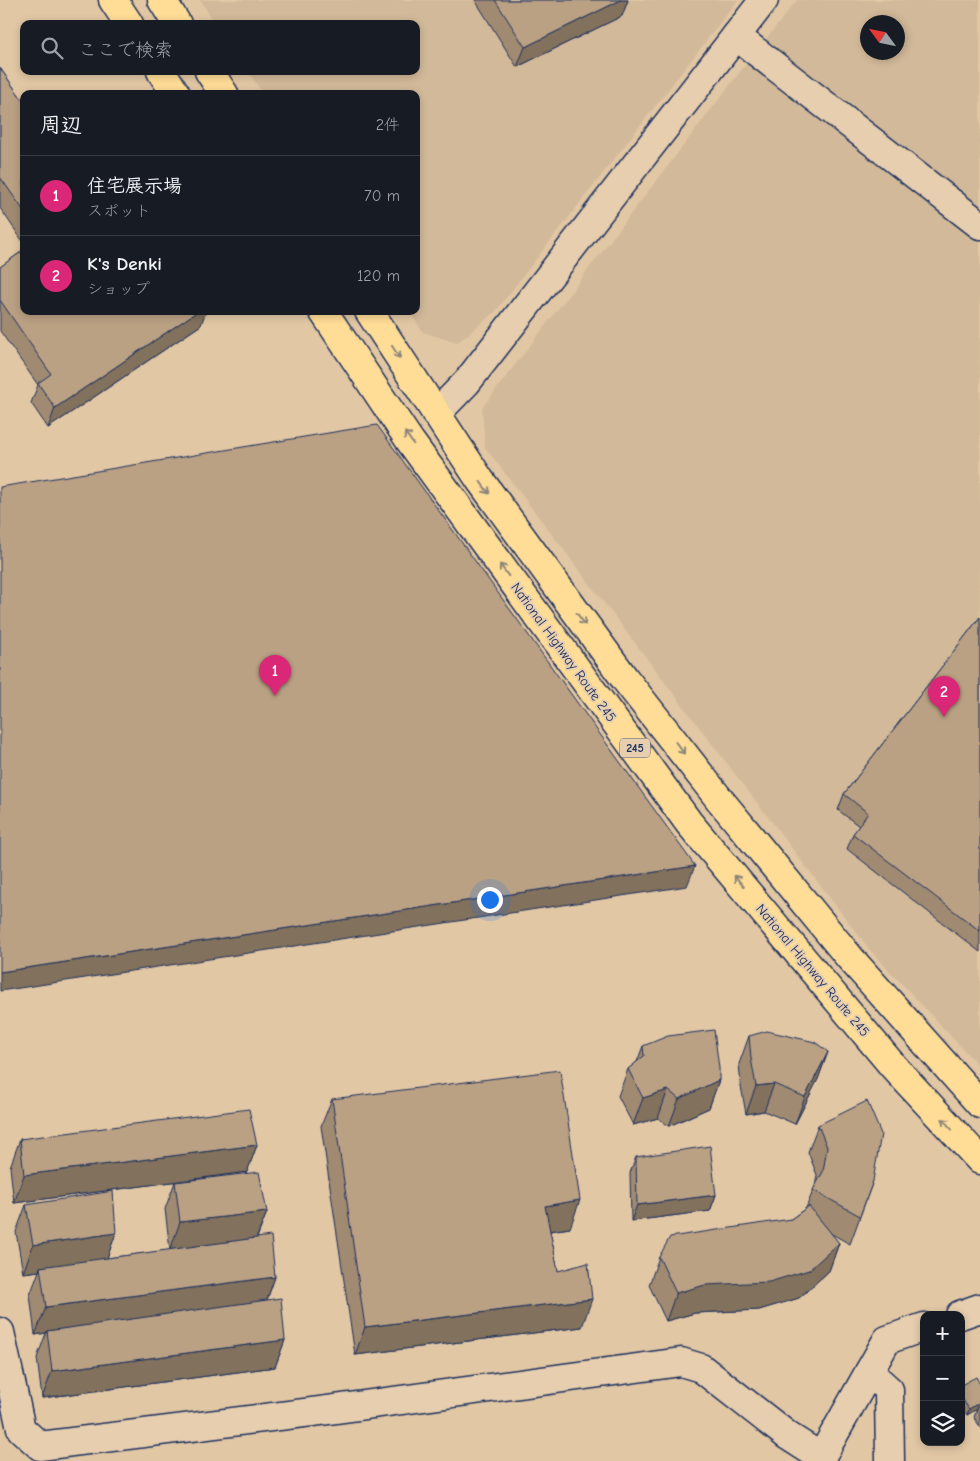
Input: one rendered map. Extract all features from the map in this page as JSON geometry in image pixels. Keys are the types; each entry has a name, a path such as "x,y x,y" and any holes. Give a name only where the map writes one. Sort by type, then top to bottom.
{"highway":[{"path":"113,0 126,20"},
{"path":"162,0 174,20"},
{"path":"164,75 173,90"},
{"path":"212,75 221,90"},
{"name":"National Highway Route 245","path":"326,315 410,441 689,823 894,1066 980,1160"},
{"name":"245","path":"372,315 480,480 631,687 720,800 850,958 980,1104"}],"street":[{"path":"436,414 468,382 764,0"},
{"path":"736,36 980,225"},
{"path":"965,1313 980,1308"},
{"path":"0,1332 21,1429 40,1446 337,1409 681,1362 701,1368 820,1459 887,1340 920,1328"},
{"path":"869,1372 889,1390 890,1461"}],"shaded area":[{"path":"200,0 738,0 495,312 457,343 423,332 412,315 420,315 420,90 260,90 251,75 420,75 420,20 213,20"},
{"path":"797,0 980,0 980,1067 869,949 485,447 482,408"}],"building":[{"path":"495,0 621,0 525,47"},
{"path":"0,68 20,96 20,205 0,177"},
{"path":"20,253 20,315 192,315 55,408 38,383 51,374 0,300 0,267"},
{"path":"377,425 695,866 0,972 0,487"},
{"path":"980,617 980,931 853,834 868,813 844,794"},
{"path":"714,1030 719,1080 679,1099 668,1090 643,1098 628,1069 644,1056 643,1046 668,1036"},
{"path":"767,1031 815,1042 828,1052 805,1097 774,1084 756,1086 749,1036"},
{"path":"560,1070 580,1200 545,1206 558,1271 588,1263 592,1299 365,1327 332,1099"},
{"path":"867,1101 881,1134 873,1181 860,1216 813,1190 823,1172 827,1147 818,1125"},
{"path":"249,1109 257,1145 24,1175 20,1139"},
{"path":"710,1146 716,1195 637,1205 636,1157"},
{"path":"259,1172 267,1212 180,1222 175,1182"},
{"path":"113,1191 116,1233 33,1245 26,1205"},
{"path":"809,1206 839,1243 809,1270 769,1282 705,1285 676,1293 659,1257 670,1237 791,1219"},
{"path":"271,1236 275,1277 46,1307 40,1267"},
{"path":"281,1298 285,1340 52,1371 47,1331"},
{"path":"976,1377 980,1384 980,1402 969,1409 965,1403 965,1383"}],"place":[{"name":"住宅展示場","path":"275,696"},
{"name":"K's Denki","path":"944,717"}]}
